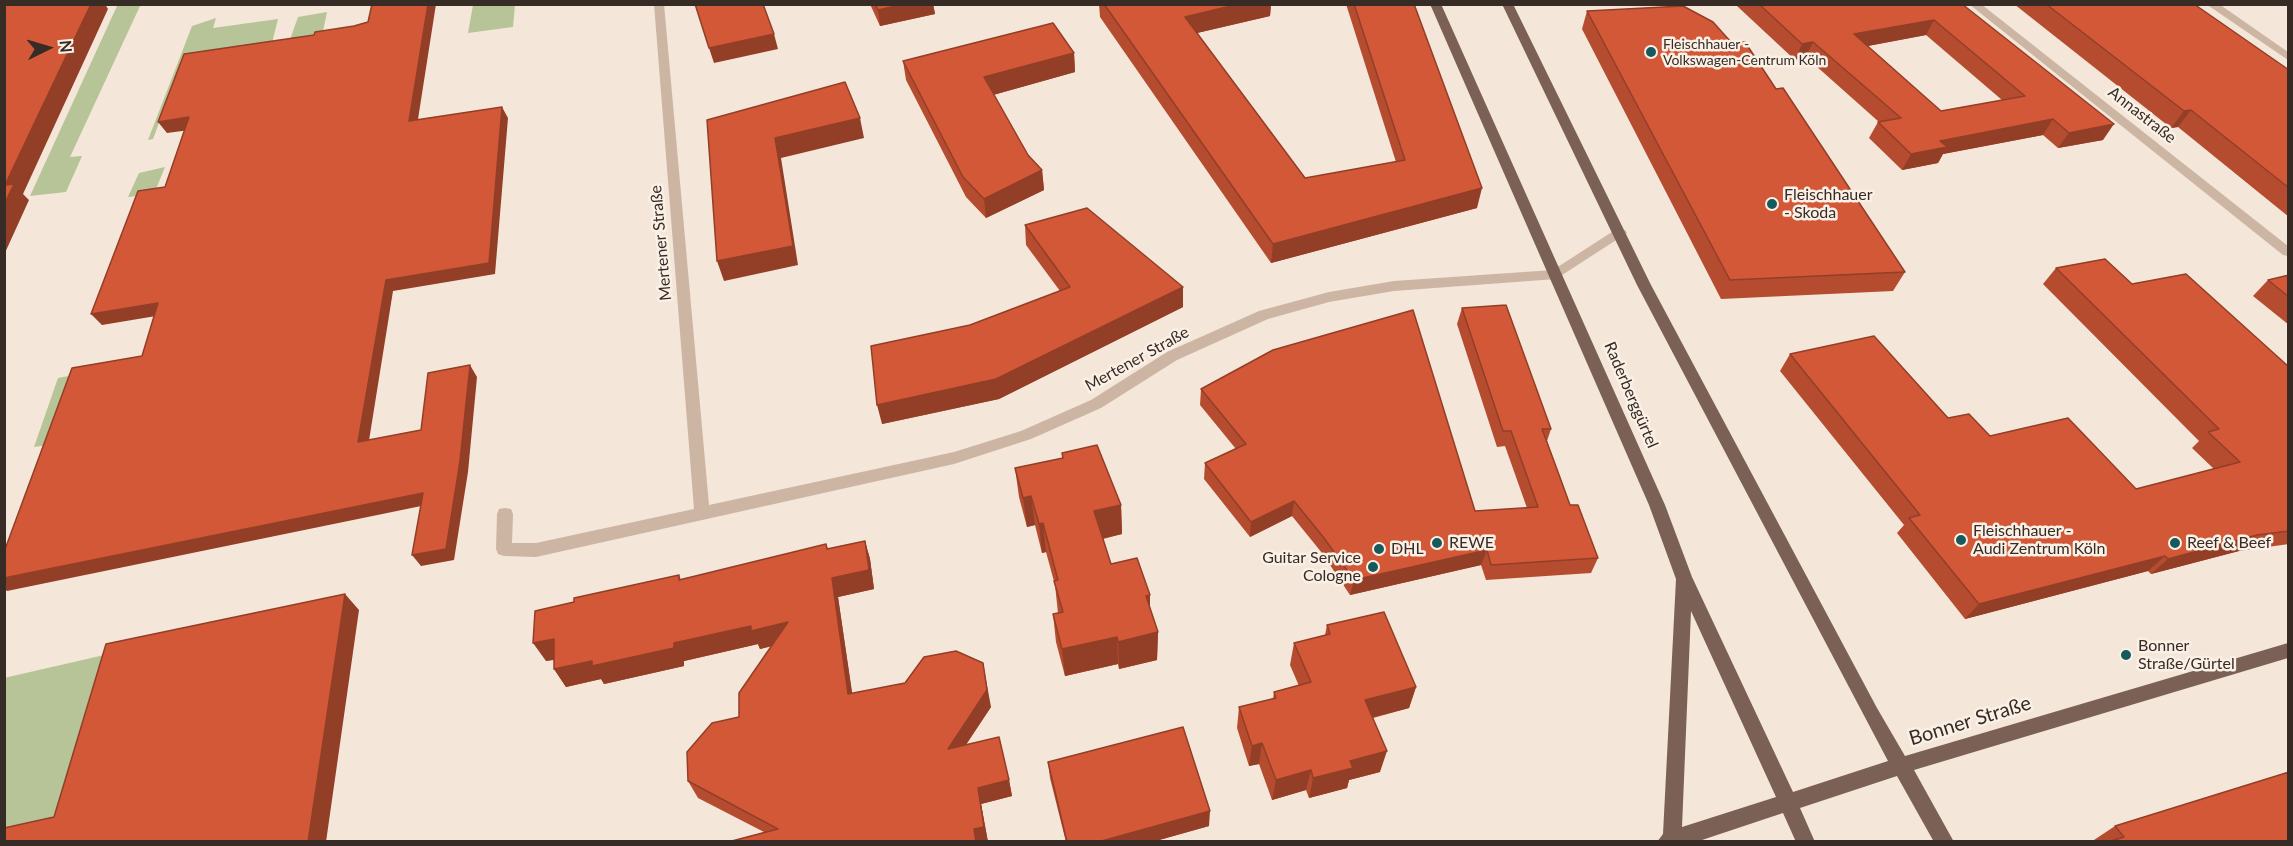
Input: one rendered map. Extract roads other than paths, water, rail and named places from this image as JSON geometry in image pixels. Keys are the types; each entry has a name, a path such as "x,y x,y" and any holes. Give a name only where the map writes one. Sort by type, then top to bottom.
{"main road":[{"name":"Raderberggürtel","path":"1435,4 1657,505 1684,577 1806,842"},
{"path":"1505,6 1644,285 1871,714 1945,842"},
{"path":"1669,841 1684,577"},
{"name":"Bonner Straße","path":"1669,841 1901,765 2289,651"}],"street":[{"name":"Mertener Straße","path":"659,4 702,514"},
{"name":"Annastraße","path":"1974,4 2289,252"},
{"path":"2211,4 2289,57"},
{"name":"Mertener Straße","path":"504,514 504,549 536,550 954,458 1026,435 1096,404 1172,356 1264,315 1329,297 1394,286 1556,274 1620,233"}],"place":[{"name":"Fleischhauer - Volkswagen-Centrum Köln","path":"1651,52"},
{"name":"Fleischhauer - Skoda","path":"1772,204"},
{"name":"Fleischhauer - Audi Zentrum Köln","path":"1961,540"},
{"name":"REWE","path":"1437,543"},
{"name":"Reef & Beef","path":"2175,543"},
{"name":"DHL","path":"1379,549"},
{"name":"Guitar Service Cologne","path":"1373,567"},
{"name":"Bonner Straße/Gürtel","path":"2126,655"}]}
